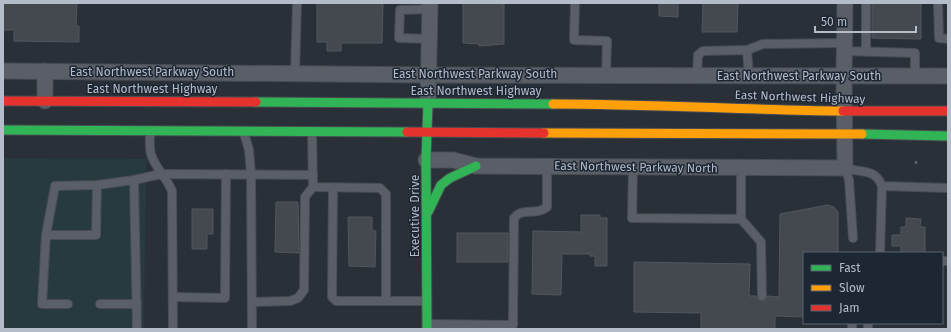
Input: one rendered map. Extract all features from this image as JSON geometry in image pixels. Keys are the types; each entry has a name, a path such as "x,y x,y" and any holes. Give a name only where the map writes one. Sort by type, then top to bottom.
{"main road":[{"name":"East Northwest Highway","path":"3,101 655,104 772,110 948,111"},
{"name":"Executive Drive","path":"427,326 426,160 428,103"},
{"path":"3,130 845,134 948,136"},
{"path":"427,214 441,185 450,178 476,166"}],"street":[{"path":"845,3 845,168"},
{"path":"428,103 430,6"},
{"name":"East Northwest Parkway South","path":"3,71 295,72 429,75 948,76"},
{"path":"45,71 45,101"},
{"name":"East Northwest Parkway North","path":"426,160 453,160 476,166 845,168"}],"lane":[{"path":"295,72 297,3"},
{"path":"575,3 574,40 607,41 606,75"},
{"path":"866,3 866,52"},
{"path":"938,3 939,38 948,38"},
{"path":"430,6 400,10 399,38 430,39"},
{"path":"697,76 698,55 703,50 747,50 763,44 844,47 866,52 915,53 915,76"},
{"path":"747,50 748,76"},
{"path":"150,131 151,153 154,161 172,191 173,329"},
{"path":"244,131 249,150 251,174 252,329"},
{"path":"253,302 290,301 298,298 304,290 305,197 313,188 312,132"},
{"path":"427,326 513,325 514,218 518,213 539,212 547,207 547,166"},
{"path":"633,167 632,218 741,219"},
{"path":"741,168 741,219 761,242 762,296"},
{"path":"853,238 848,180 845,168 873,174 879,178 882,186 880,252"},
{"path":"68,304 42,304 46,235 55,186 134,180 162,174 313,175"},
{"path":"173,297 225,298 226,174"},
{"path":"134,180 137,329"},
{"path":"46,235 96,235 97,184"},
{"path":"882,186 948,188"},
{"path":"313,188 380,188 386,194 386,301"},
{"path":"332,188 332,297 336,301 426,301"},
{"path":"100,304 137,304"}],"path":[{"path":"916,161 916,167"}],"green space":[{"path":"3,158 146,159 144,329 3,329"}],"building":[{"path":"3,3 77,3 76,26 79,26 79,42 14,41 14,30 3,30"},
{"path":"317,3 383,3 382,43 341,43 341,51 327,51 327,42 317,42"},
{"path":"463,3 504,3 504,44 479,46 479,44 463,43"},
{"path":"659,3 678,3 678,17 659,16"},
{"path":"703,3 738,3 737,32 702,32"},
{"path":"872,3 921,3 921,39 872,38"},
{"path":"276,202 298,202 299,253 275,252"},
{"path":"828,205 834,207 838,212 838,252 803,252 803,317 775,316 775,329 701,329 701,313 634,312 634,262 750,264 749,296 756,296 762,301 765,300 767,296 779,297 780,214"},
{"path":"192,209 213,209 213,234 207,234 207,249 192,249"},
{"path":"581,215 600,215 600,218 607,218 607,266 595,266 595,256 590,256 590,254 562,254 561,295 532,294 533,231 581,232"},
{"path":"348,217 372,217 372,231 376,231 375,267 349,266"},
{"path":"906,218 921,219 920,227 925,227 925,252 901,252 901,246 892,246 892,235 901,235 901,227 906,227"},
{"path":"457,233 508,233 508,262 457,262"}],"traffic: fast":[{"path":"256,102 553,104"},
{"path":"427,329 426,160 428,103"},
{"path":"3,130 407,132"},
{"path":"862,134 948,136"},
{"path":"428,212 441,185 450,178 476,166"}],"traffic: slow":[{"path":"553,104 843,111"},
{"path":"544,133 862,134"}],"traffic: jam":[{"path":"3,101 256,102"},
{"path":"843,111 948,111"},
{"path":"407,132 544,133"}]}
